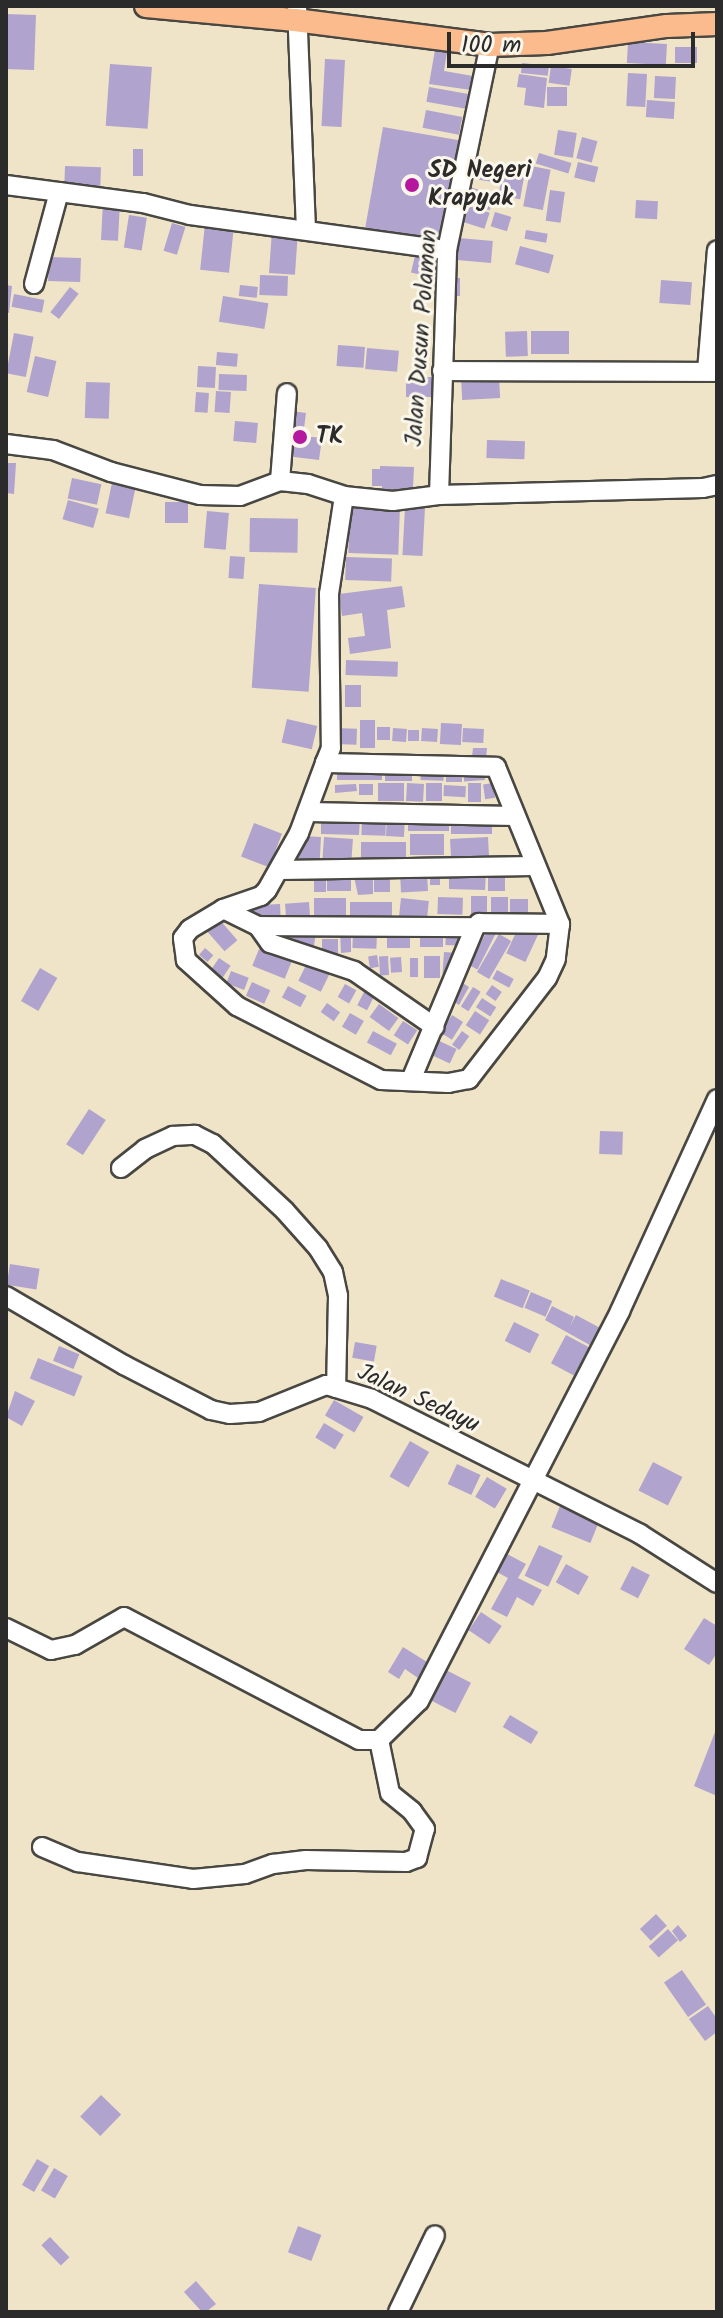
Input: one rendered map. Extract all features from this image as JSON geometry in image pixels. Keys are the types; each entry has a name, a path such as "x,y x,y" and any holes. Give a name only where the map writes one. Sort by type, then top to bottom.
{"main road":[{"path":"146,6 296,13 490,45 547,43 667,26 717,24"}],"street":[{"path":"296,13 304,131 306,228"},
{"name":"Jalan Dusun Polaman","path":"439,495 447,250 490,45"},
{"path":"6,185 143,203 190,215 306,228 447,250"},
{"path":"34,284 59,192"},
{"path":"442,371 712,371 717,250"},
{"path":"280,481 287,393"},
{"path":"6,444 53,450 111,472 200,495 240,496 280,481 308,484 344,496 393,501 439,495 703,488 717,485"},
{"path":"325,763 491,765 500,771 534,866 560,924 556,959 547,978 469,1079 448,1083 381,1080 237,1006 193,968 183,951 183,938 190,929 223,909 261,896 280,870 308,812 325,763 331,748 329,594 344,496"},
{"path":"308,812 515,816"},
{"path":"280,870 534,866"},
{"path":"223,909 258,926 475,927"},
{"path":"411,1080 475,927 479,923 560,924"},
{"path":"258,926 270,943 354,971 435,1027"},
{"path":"6,1628 51,1650 75,1645 124,1617 359,1740 379,1740 419,1701 620,1311 717,1099"},
{"path":"121,1168 145,1149 173,1136 195,1135 213,1144 285,1211 318,1248 333,1272 338,1296 336,1388"},
{"path":"699,1141 717,1148"},
{"name":"Jalan Sedayu","path":"6,1296 124,1365 211,1410 230,1414 259,1412 315,1387 336,1388 372,1399 640,1534 717,1583"},
{"path":"42,1847 78,1862 193,1879 219,1879 273,1864 306,1860 406,1862 417,1858 425,1829 412,1811 390,1793 379,1740"},
{"path":"398,2312 435,2235"}],"building":[{"path":"6,14 36,15 34,70 6,69"},
{"path":"628,42 667,44 666,65 627,63"},
{"path":"675,47 697,47 697,63 675,63"},
{"path":"435,50 447,52 444,71 473,76 471,90 429,84"},
{"path":"325,59 345,60 341,127 321,126"},
{"path":"522,63 549,66 548,76 521,73"},
{"path":"110,64 152,67 148,129 106,126"},
{"path":"551,66 572,69 569,86 549,83"},
{"path":"628,73 647,74 645,107 626,106"},
{"path":"519,74 547,78 544,108 524,105 526,88 517,87"},
{"path":"655,76 676,77 675,99 654,98"},
{"path":"429,87 468,94 466,109 426,102"},
{"path":"547,87 567,87 567,106 547,106"},
{"path":"647,100 675,102 674,119 646,117"},
{"path":"426,110 462,117 459,135 423,128"},
{"name":"SD Negeri Krapyak","path":"383,127 459,140 441,242 365,228"},
{"path":"558,130 577,133 573,158 554,155"},
{"path":"582,137 597,141 592,162 576,158"},
{"path":"133,149 143,149 143,176 133,176"},
{"path":"539,153 572,163 568,173 536,164"},
{"path":"469,162 494,166 491,182 466,178"},
{"path":"578,162 598,167 595,183 574,178"},
{"path":"504,164 526,168 520,199 498,196"},
{"path":"65,166 101,167 100,188 64,187"},
{"path":"531,166 551,170 543,210 523,206"},
{"path":"467,186 495,195 490,210 462,201"},
{"path":"550,190 565,192 561,223 546,221"},
{"path":"636,200 658,201 657,219 635,218"},
{"path":"103,202 120,203 118,241 101,240"},
{"path":"463,204 490,213 484,229 458,220"},
{"path":"495,212 511,217 507,231 491,226"},
{"path":"129,215 147,218 142,250 124,248"},
{"path":"172,223 185,227 177,255 164,251"},
{"path":"205,224 234,227 229,273 200,270"},
{"path":"272,230 298,232 295,275 269,273"},
{"path":"526,230 548,234 546,243 524,239"},
{"path":"459,238 493,241 491,263 457,260"},
{"path":"520,246 554,255 549,273 515,264"},
{"path":"416,251 434,255 429,276 411,272"},
{"path":"49,257 81,258 80,282 48,281"},
{"path":"260,275 288,276 287,296 259,295"},
{"path":"447,278 460,278 460,296 447,296"},
{"path":"661,280 692,282 690,305 659,303"},
{"path":"6,285 12,286 9,313 6,312"},
{"path":"240,285 258,287 257,298 239,296"},
{"path":"70,287 79,294 59,319 50,312"},
{"path":"14,294 44,300 42,313 12,307"},
{"path":"223,296 268,303 264,329 219,322"},
{"path":"527,331 528,356 506,357 505,332"},
{"path":"531,331 569,331 569,354 531,354"},
{"path":"14,333 34,337 26,377 6,373"},
{"path":"338,345 365,347 363,368 337,366"},
{"path":"367,348 399,351 397,372 365,369"},
{"path":"217,352 238,354 237,367 216,365"},
{"path":"35,356 56,361 48,397 27,392"},
{"path":"198,366 216,367 215,388 197,387"},
{"path":"219,374 247,375 246,391 218,390"},
{"path":"499,376 500,398 462,400 461,378"},
{"path":"406,377 432,377 432,397 406,397"},
{"path":"86,382 110,383 109,419 85,418"},
{"path":"216,391 231,392 229,413 215,412"},
{"path":"196,392 209,393 208,413 195,412"},
{"name":"TK","path":"291,411 306,413 303,436 322,438 319,460 286,456"},
{"path":"235,421 258,423 256,443 233,441"},
{"path":"487,440 525,441 524,459 486,458"},
{"path":"6,463 16,463 14,494 6,493"},
{"path":"380,466 414,467 413,488 382,491 382,486 372,486 372,469 380,469"},
{"path":"72,478 101,484 97,505 68,499"},
{"path":"112,483 135,488 129,518 106,513"},
{"path":"68,500 99,509 93,528 62,519"},
{"path":"165,502 188,502 188,523 165,523"},
{"path":"350,505 400,507 398,555 348,553"},
{"path":"405,507 425,508 422,556 402,555"},
{"path":"207,511 229,513 226,550 204,548"},
{"path":"250,518 298,519 297,553 249,552"},
{"path":"230,556 245,557 243,579 228,578"},
{"path":"346,557 392,559 391,582 345,580"},
{"path":"259,584 316,588 309,692 252,688"},
{"path":"402,586 405,607 387,610 391,648 350,654 348,638 365,636 362,613 342,616 339,594"},
{"path":"346,660 398,662 397,677 345,675"},
{"path":"345,685 361,685 361,707 345,707"},
{"path":"287,719 317,726 312,749 282,742"},
{"path":"360,720 375,720 375,748 360,748"},
{"path":"441,723 462,724 461,745 440,744"},
{"path":"377,727 390,727 390,740 377,740"},
{"path":"334,728 357,729 356,745 333,744"},
{"path":"393,728 407,729 406,742 392,741"},
{"path":"422,728 438,729 437,742 421,741"},
{"path":"463,728 484,729 483,743 462,742"},
{"path":"408,730 419,730 419,741 408,741"},
{"path":"473,748 487,748 486,758 472,757"},
{"path":"385,765 412,765 412,781 385,781"},
{"path":"421,765 444,766 443,781 420,780"},
{"path":"484,765 485,780 464,781 463,766"},
{"path":"337,766 382,766 382,780 337,780"},
{"path":"446,766 462,766 462,782 446,782"},
{"path":"378,783 404,783 404,801 378,801"},
{"path":"407,783 424,784 423,802 406,801"},
{"path":"426,783 442,783 442,801 426,801"},
{"path":"468,783 481,783 481,802 468,802"},
{"path":"493,783 495,798 485,799 483,784"},
{"path":"356,784 357,791 335,793 335,785"},
{"path":"359,784 373,784 373,795 359,795"},
{"path":"444,785 466,786 465,797 443,796"},
{"path":"387,816 405,817 404,837 386,836"},
{"path":"327,817 360,818 359,835 321,834 321,823 326,823"},
{"path":"362,818 386,819 385,836 361,835"},
{"path":"408,818 449,818 449,831 408,831"},
{"path":"451,818 492,818 492,834 451,834"},
{"path":"254,823 282,834 269,867 241,857"},
{"path":"410,834 444,834 444,855 410,855"},
{"path":"300,836 321,837 320,864 299,863"},
{"path":"324,837 353,839 351,864 322,862"},
{"path":"488,837 489,856 451,858 450,839"},
{"path":"361,842 406,842 406,859 361,859"},
{"path":"486,871 485,890 449,889 449,874"},
{"path":"427,872 428,891 401,892 400,873"},
{"path":"430,872 440,872 440,885 430,885"},
{"path":"374,875 390,875 390,892 374,892"},
{"path":"488,875 505,875 505,891 488,891"},
{"path":"373,876 373,894 358,895 354,877"},
{"path":"327,877 351,877 351,891 327,891"},
{"path":"314,878 326,878 326,892 314,892"},
{"path":"471,896 487,896 487,914 471,914"},
{"path":"438,897 463,898 462,915 437,914"},
{"path":"491,897 508,897 508,914 491,914"},
{"path":"314,898 346,898 346,919 314,919"},
{"path":"401,898 429,901 427,920 399,917"},
{"path":"510,899 528,899 528,917 510,917"},
{"path":"309,902 310,917 286,919 285,904"},
{"path":"350,902 392,902 392,916 350,916"},
{"path":"280,904 281,921 254,922 253,905"},
{"path":"219,919 237,940 225,951 206,930"},
{"path":"519,926 538,935 525,962 506,953"},
{"path":"489,927 497,931 477,969 469,965"},
{"path":"279,929 316,934 314,948 277,943"},
{"path":"340,930 351,931 351,952 341,953"},
{"path":"353,931 377,932 376,949 352,948"},
{"path":"387,932 410,932 410,948 387,948"},
{"path":"446,933 467,934 466,946 445,945"},
{"path":"420,934 443,934 443,947 420,947"},
{"path":"499,934 511,941 489,979 477,972"},
{"path":"322,939 338,939 338,957 322,957"},
{"path":"205,948 213,955 207,962 199,955"},
{"path":"259,949 291,962 285,979 252,966"},
{"path":"444,952 457,953 455,975 442,974"},
{"path":"377,955 379,967 370,968 368,956"},
{"path":"379,956 388,956 389,975 380,975"},
{"path":"424,956 440,956 440,978 424,978"},
{"path":"401,957 402,972 391,973 390,958"},
{"path":"219,958 231,966 218,984 207,976"},
{"path":"410,958 418,958 418,977 410,977"},
{"path":"308,961 330,972 321,992 298,981"},
{"path":"40,968 57,978 38,1011 21,1001"},
{"path":"497,970 514,979 509,988 492,979"},
{"path":"231,971 249,978 244,990 226,983"},
{"path":"252,982 270,990 264,1004 246,996"},
{"path":"461,982 469,987 459,1005 450,999"},
{"path":"345,984 356,990 349,1003 338,997"},
{"path":"492,985 502,992 496,1001 486,994"},
{"path":"288,986 307,996 300,1007 282,997"},
{"path":"473,987 481,992 468,1011 461,1007"},
{"path":"365,990 375,995 367,1010 357,1005"},
{"path":"482,998 496,1007 490,1016 476,1007"},
{"path":"327,1003 340,1012 334,1021 321,1012"},
{"path":"379,1004 398,1018 389,1031 370,1017"},
{"path":"475,1011 489,1020 480,1035 466,1025"},
{"path":"350,1013 364,1021 356,1035 342,1027"},
{"path":"452,1015 463,1022 452,1040 441,1033"},
{"path":"403,1021 417,1030 408,1045 394,1035"},
{"path":"373,1031 397,1044 391,1055 367,1042"},
{"path":"462,1031 469,1036 459,1050 452,1045"},
{"path":"433,1038 457,1049 450,1063 426,1053"},
{"path":"89,1109 106,1120 83,1155 66,1144"},
{"path":"600,1131 623,1132 622,1155 599,1154"},
{"path":"10,1264 40,1269 36,1289 7,1285"},
{"path":"501,1279 530,1291 523,1308 494,1297"},
{"path":"531,1292 552,1301 546,1317 524,1308"},
{"path":"552,1306 574,1317 570,1326 576,1315 604,1330 595,1348 545,1320"},
{"path":"514,1322 539,1334 530,1353 505,1341"},
{"path":"566,1335 589,1347 574,1375 551,1363"},
{"path":"355,1342 377,1346 374,1362 352,1358"},
{"path":"59,1346 79,1354 73,1369 53,1361"},
{"path":"38,1358 83,1376 74,1396 30,1378"},
{"path":"15,1391 35,1401 22,1426 6,1417"},
{"path":"334,1400 363,1417 354,1433 325,1416"},
{"path":"324,1423 344,1435 335,1449 315,1438"},
{"path":"410,1441 429,1452 409,1488 389,1477"},
{"path":"653,1462 682,1477 668,1505 638,1491"},
{"path":"457,1464 481,1475 471,1495 448,1484"},
{"path":"487,1477 507,1489 495,1509 475,1497"},
{"path":"560,1506 599,1522 590,1543 551,1527"},
{"path":"539,1545 563,1556 548,1587 525,1576"},
{"path":"505,1553 526,1564 518,1578 542,1590 533,1606 517,1597 507,1617 491,1609 508,1578 495,1571"},
{"path":"566,1564 589,1577 579,1595 556,1582"},
{"path":"632,1566 650,1575 638,1598 620,1589"},
{"path":"481,1612 502,1626 489,1644 469,1630"},
{"path":"704,1618 717,1626 717,1653 709,1665 684,1649"},
{"path":"403,1647 427,1662 418,1678 405,1669 399,1679 388,1672"},
{"path":"446,1670 471,1683 456,1713 431,1700"},
{"path":"510,1715 538,1732 531,1744 503,1727"},
{"path":"717,1733 717,1796 694,1786"},
{"path":"656,1914 667,1926 651,1941 640,1929"},
{"path":"678,1925 687,1936 680,1942 672,1931"},
{"path":"668,1929 678,1940 659,1958 649,1946"},
{"path":"682,1970 706,2004 688,2017 664,1983"},
{"path":"708,2006 717,2019 717,2032 705,2041 689,2019"},
{"path":"101,2095 121,2114 100,2136 80,2117"},
{"path":"37,2159 49,2166 34,2192 22,2185"},
{"path":"54,2168 68,2176 55,2199 41,2191"},
{"path":"298,2226 321,2235 311,2261 288,2252"},
{"path":"50,2237 69,2257 61,2265 41,2245"},
{"path":"196,2281 216,2304 206,2312 202,2312 184,2292"}],"place":[{"name":"SD Negeri Krapyak","path":"412,185"},
{"name":"TK","path":"300,437"}]}
